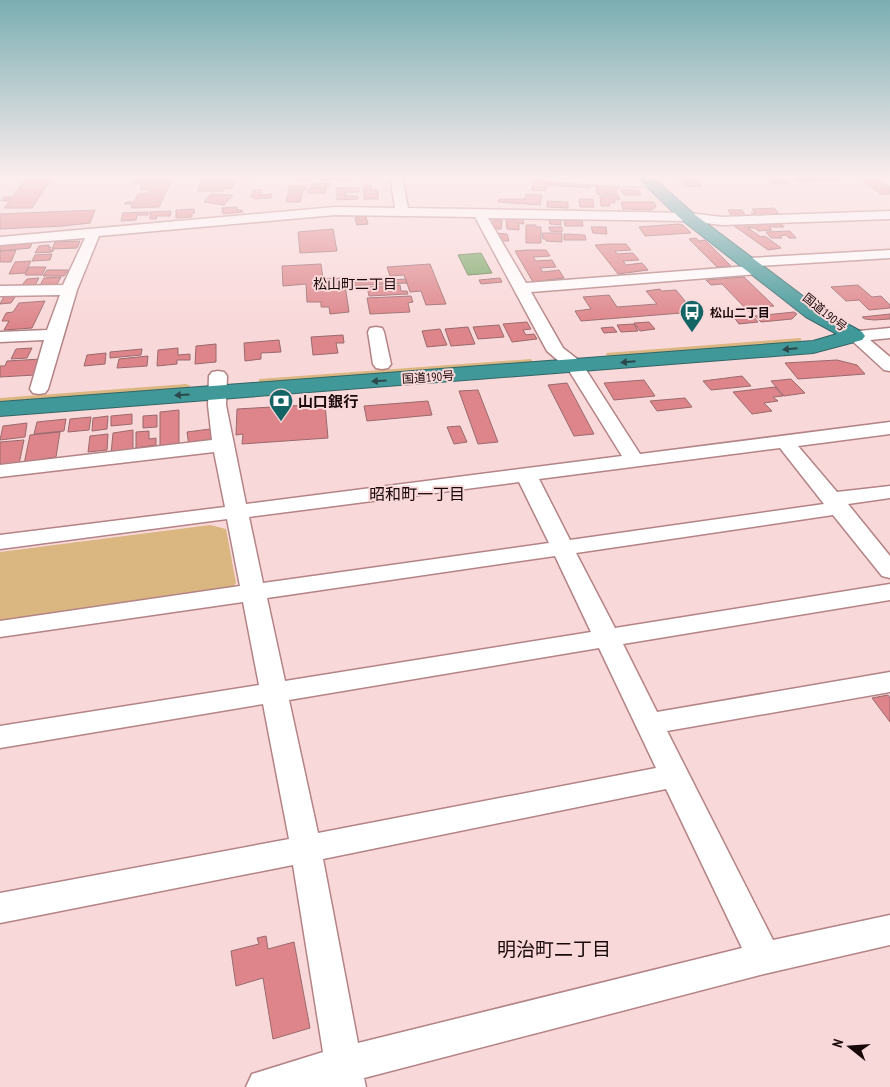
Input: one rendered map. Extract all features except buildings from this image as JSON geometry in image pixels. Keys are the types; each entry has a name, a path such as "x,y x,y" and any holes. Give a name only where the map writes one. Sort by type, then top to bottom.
{"highway":[{"name":"国道190号","path":"700,226 756,265"},
{"name":"国道190号","path":"714,226 756,265 813,313 855,336"},
{"name":"国道190号","path":"0,409 382,364 799,333 855,336"},
{"name":"国道190号","path":"0,392 39,389 218,384 575,366 813,347 855,336"}],"street":[{"path":"0,241 170,226"},
{"path":"487,226 556,351 575,366 635,461"},
{"path":"39,389 69,290 94,232"},
{"path":"520,288 890,254"},
{"path":"872,255 890,268"},
{"path":"0,291 69,290"},
{"path":"376,332 382,364"},
{"path":"855,336 890,333"},
{"path":"0,337 54,335"},
{"path":"855,336 890,366"},
{"path":"218,384 217,405 223,445 306,849 346,1076"},
{"path":"0,542 890,428"},
{"path":"785,442 890,570"},
{"path":"0,471 223,445"},
{"path":"527,476 764,958"},
{"path":"0,629 562,548 836,504 890,492"},
{"path":"0,737 890,592"},
{"path":"649,724 890,682"},
{"path":"0,908 674,776"},
{"path":"264,1087 346,1076 764,958 890,930"}],"shaded area":[{"path":"481,253 492,273 468,275 458,255"},
{"path":"800,338 802,340 789,343 607,357 606,353"},
{"path":"531,359 534,364 259,384 259,379"},
{"path":"186,384 191,386 185,389 0,403 0,398"},
{"path":"210,525 226,529 236,583 230,590 0,622 0,552"}],"place":[{"name":"松山二丁目","path":"692,333"},
{"name":"山口銀行","path":"281,422"}],"district":[{"name":"松山町二丁目","path":"355,284"},
{"name":"昭和町一丁目","path":"417,494"},
{"name":"明治町二丁目","path":"554,949"}]}
